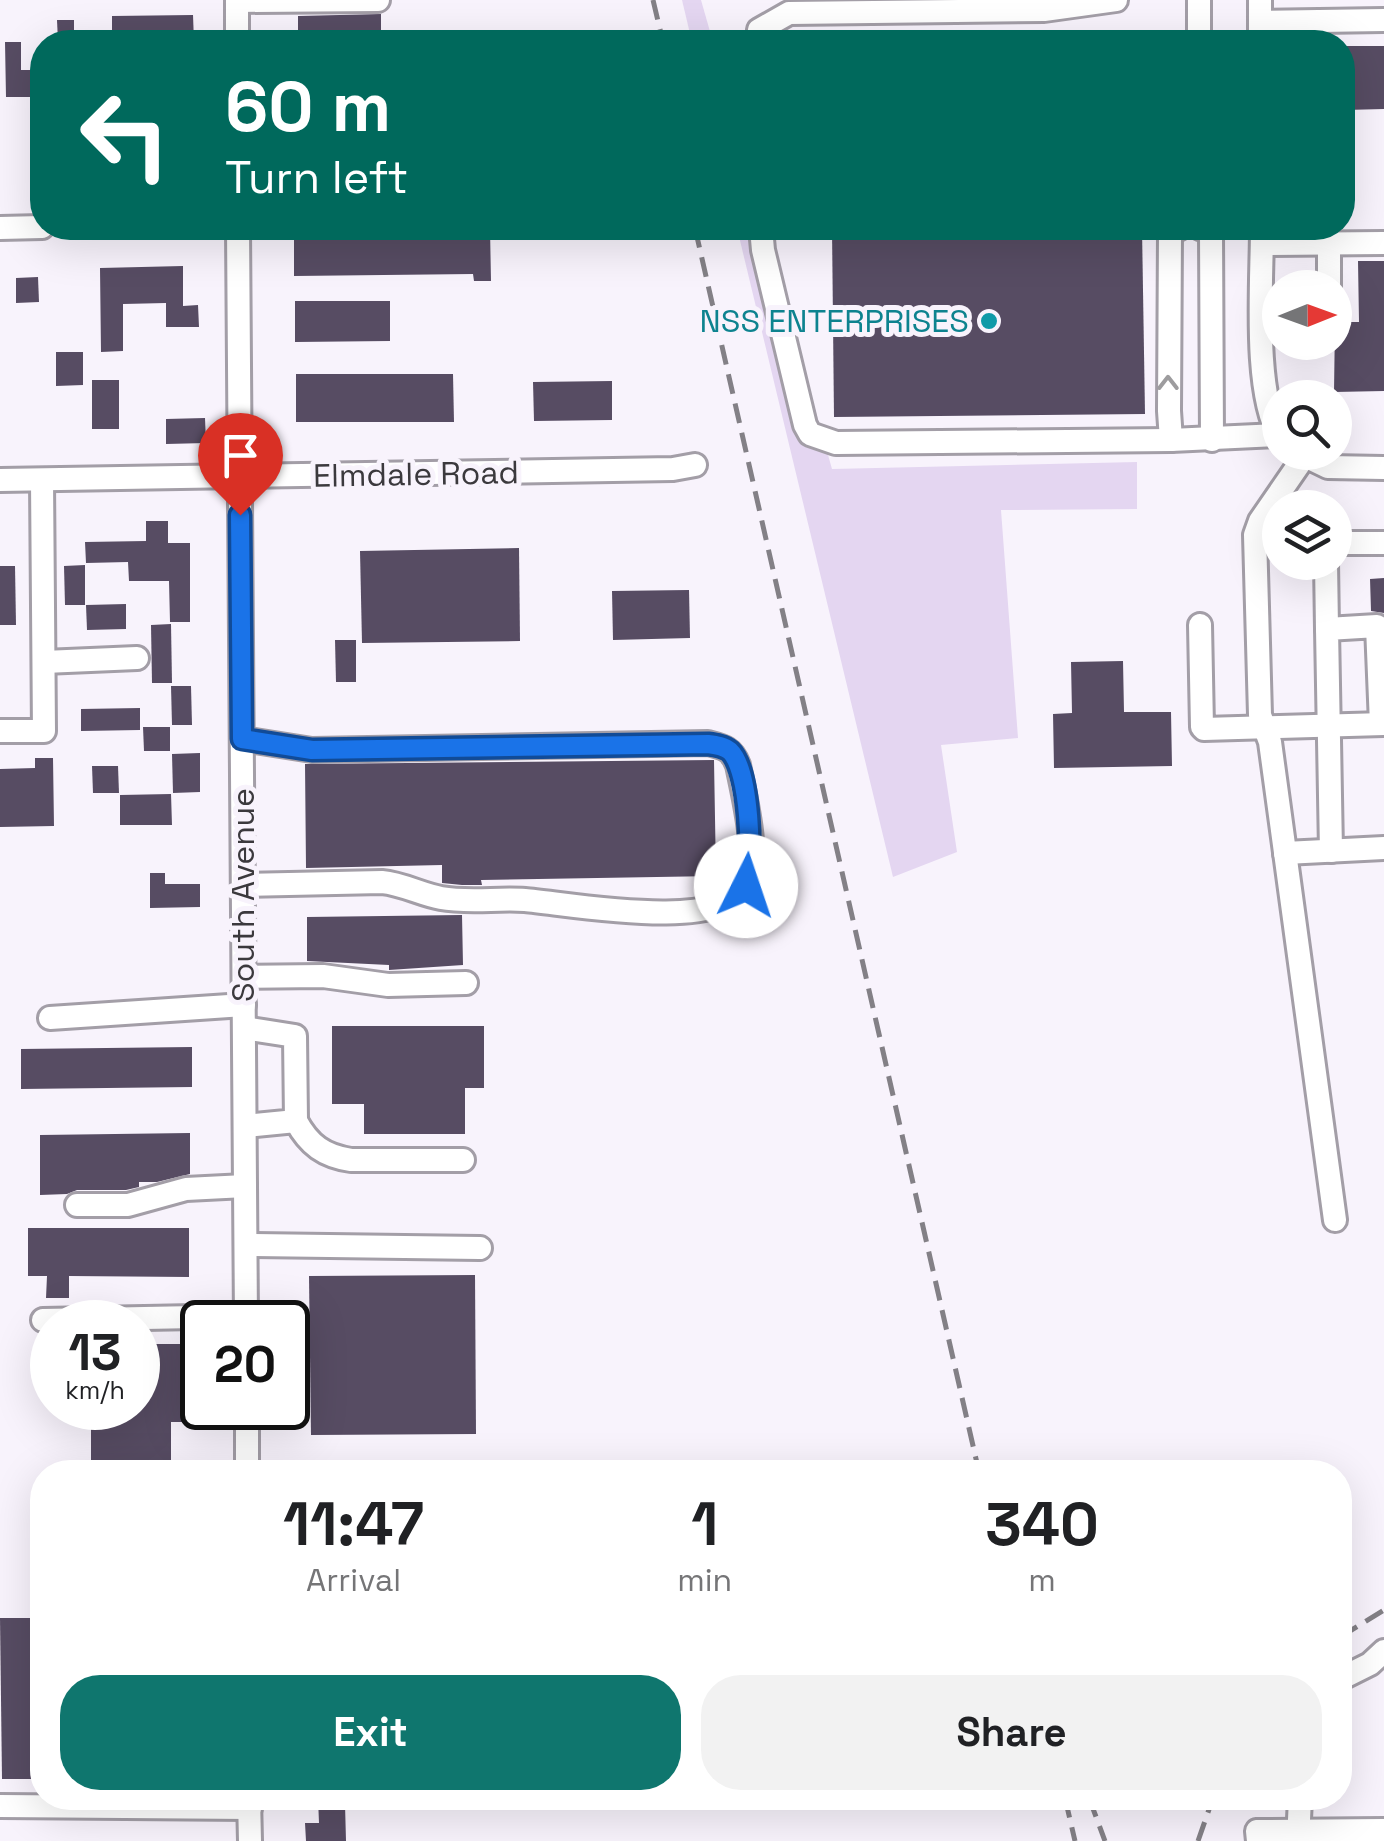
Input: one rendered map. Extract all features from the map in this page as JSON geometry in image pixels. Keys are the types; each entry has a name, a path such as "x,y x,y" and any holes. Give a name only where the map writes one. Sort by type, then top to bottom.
{"street":[{"path":"237,30 237,0 378,0"},
{"path":"760,30 789,13 1044,10 1116,0"},
{"path":"1199,0 1199,30"},
{"path":"1260,21 1384,20"},
{"path":"0,228 30,227"},
{"name":"South Avenue","path":"238,240 246,1300"},
{"path":"763,240 805,425 817,438 836,443 1262,437"},
{"path":"1170,240 1171,440"},
{"path":"1211,240 1212,440"},
{"path":"1262,240 1265,380"},
{"path":"1295,240 1328,244 1384,242"},
{"path":"1328,244 1329,270"},
{"name":"Elmdale Road","path":"0,480 695,466"},
{"path":"1352,467 1384,468"},
{"path":"1291,470 1255,535 1260,715 1270,742 1335,1220"},
{"path":"0,731 44,730 42,480"},
{"path":"1352,544 1384,544"},
{"path":"1326,580 1332,851"},
{"path":"1200,625 1202,727 1265,729 1382,724 1377,626 1327,629"},
{"path":"44,662 137,658"},
{"path":"242,739 312,750 708,744 725,747 734,754 738,765 750,854 746,886 735,900 720,908 690,910 625,912 521,900 442,898 382,882 243,885"},
{"path":"1286,853 1384,848"},
{"path":"244,978 323,976 388,984 466,982"},
{"path":"50,1018 244,1016 295,1036 296,1121 312,1144 333,1158 463,1160"},
{"path":"245,1126 296,1121"},
{"path":"78,1205 128,1205 186,1188 245,1186"},
{"path":"246,1245 480,1248"},
{"path":"247,1430 247,1460"},
{"path":"1352,1674 1384,1651"},
{"path":"0,1806 30,1806"},
{"path":"250,1810 250,1841"},
{"path":"1298,1836 1299,1810"},
{"path":"1258,1841 1257,1831 1298,1836 1384,1830"}],"shaded area":[{"path":"682,0 701,0 710,30 689,30"},
{"path":"740,240 767,240 832,469 1137,462 1137,509 1001,510 1018,738 941,745 957,852 893,877"}],"building":[{"path":"381,14 381,30 298,30 298,16"},
{"path":"193,15 194,30 112,30 112,16"},
{"path":"57,20 74,20 74,30 57,30"},
{"path":"5,42 21,42 21,70 30,70 30,97 6,97"},
{"path":"1355,46 1384,46 1384,109 1355,110"},
{"path":"294,240 490,240 491,281 474,281 473,274 294,276"},
{"name":"NSS ENTERPRISES","path":"832,240 1142,240 1145,414 834,417"},
{"path":"1358,261 1384,261 1384,391 1352,392 1352,380 1334,380 1334,360 1352,360 1352,322 1359,322"},
{"path":"183,266 183,306 198,305 199,327 166,327 166,303 123,304 123,351 101,352 100,268"},
{"path":"38,277 39,302 16,303 16,278"},
{"path":"295,301 390,301 390,341 295,342"},
{"path":"56,352 83,352 83,385 56,386"},
{"path":"296,374 453,374 454,422 296,422"},
{"path":"92,380 119,380 119,429 92,429"},
{"path":"612,381 612,420 534,421 533,382"},
{"path":"205,418 206,443 166,444 166,419"},
{"path":"146,521 168,521 168,543 190,543 190,622 170,622 169,581 129,581 128,562 86,563 85,542 146,541"},
{"path":"519,548 520,641 362,643 360,551"},
{"path":"85,565 85,605 65,605 64,566"},
{"path":"0,566 15,566 16,625 0,625"},
{"path":"1384,578 1384,613 1371,611 1370,579"},
{"path":"689,590 690,638 613,640 612,591"},
{"path":"126,604 126,629 87,630 86,605"},
{"path":"171,624 172,683 152,683 151,625"},
{"path":"335,640 356,640 356,682 336,682"},
{"path":"1123,661 1124,712 1171,712 1172,766 1054,768 1053,714 1072,713 1071,662"},
{"path":"171,686 191,686 192,725 172,725"},
{"path":"140,708 140,730 81,731 81,709"},
{"path":"143,727 170,727 170,751 144,751"},
{"path":"200,753 200,792 173,793 172,754"},
{"path":"35,758 53,758 54,826 0,827 0,769 35,768"},
{"path":"714,760 716,876 481,880 482,885 462,885 442,883 442,865 306,868 305,764"},
{"path":"92,766 118,766 119,793 93,793"},
{"path":"171,794 172,825 120,825 120,795"},
{"path":"150,873 165,873 165,884 200,884 200,907 150,908"},
{"path":"462,915 463,965 389,970 389,965 307,961 307,917"},
{"path":"332,1026 484,1026 484,1088 465,1088 465,1134 364,1134 364,1104 332,1104"},
{"path":"192,1047 192,1087 21,1089 21,1049"},
{"path":"190,1133 190,1174 139,1182 139,1187 126,1190 40,1195 40,1135"},
{"path":"28,1228 189,1228 189,1277 69,1276 69,1298 46,1298 47,1276 28,1276"},
{"path":"475,1275 476,1434 311,1435 309,1276"},
{"path":"160,1344 180,1344 180,1422 171,1422 171,1460 91,1460 91,1430 160,1430"},
{"path":"0,1618 30,1618 30,1779 2,1779"},
{"path":"318,1810 345,1810 346,1841 306,1841 305,1823 319,1823"}],"railway":[{"path":"653,0 660,30"},
{"path":"698,240 976,1460"},
{"path":"1352,1630 1384,1610"},
{"path":"1068,1810 1075,1841"},
{"path":"1093,1810 1105,1841"},
{"path":"1198,1841 1209,1810"}],"place":[{"name":"NSS ENTERPRISES","path":"989,321"}],"route":[{"path":"240,515 242,739 312,750 708,744 725,747 734,754 745,798 750,854 746,886"}]}
